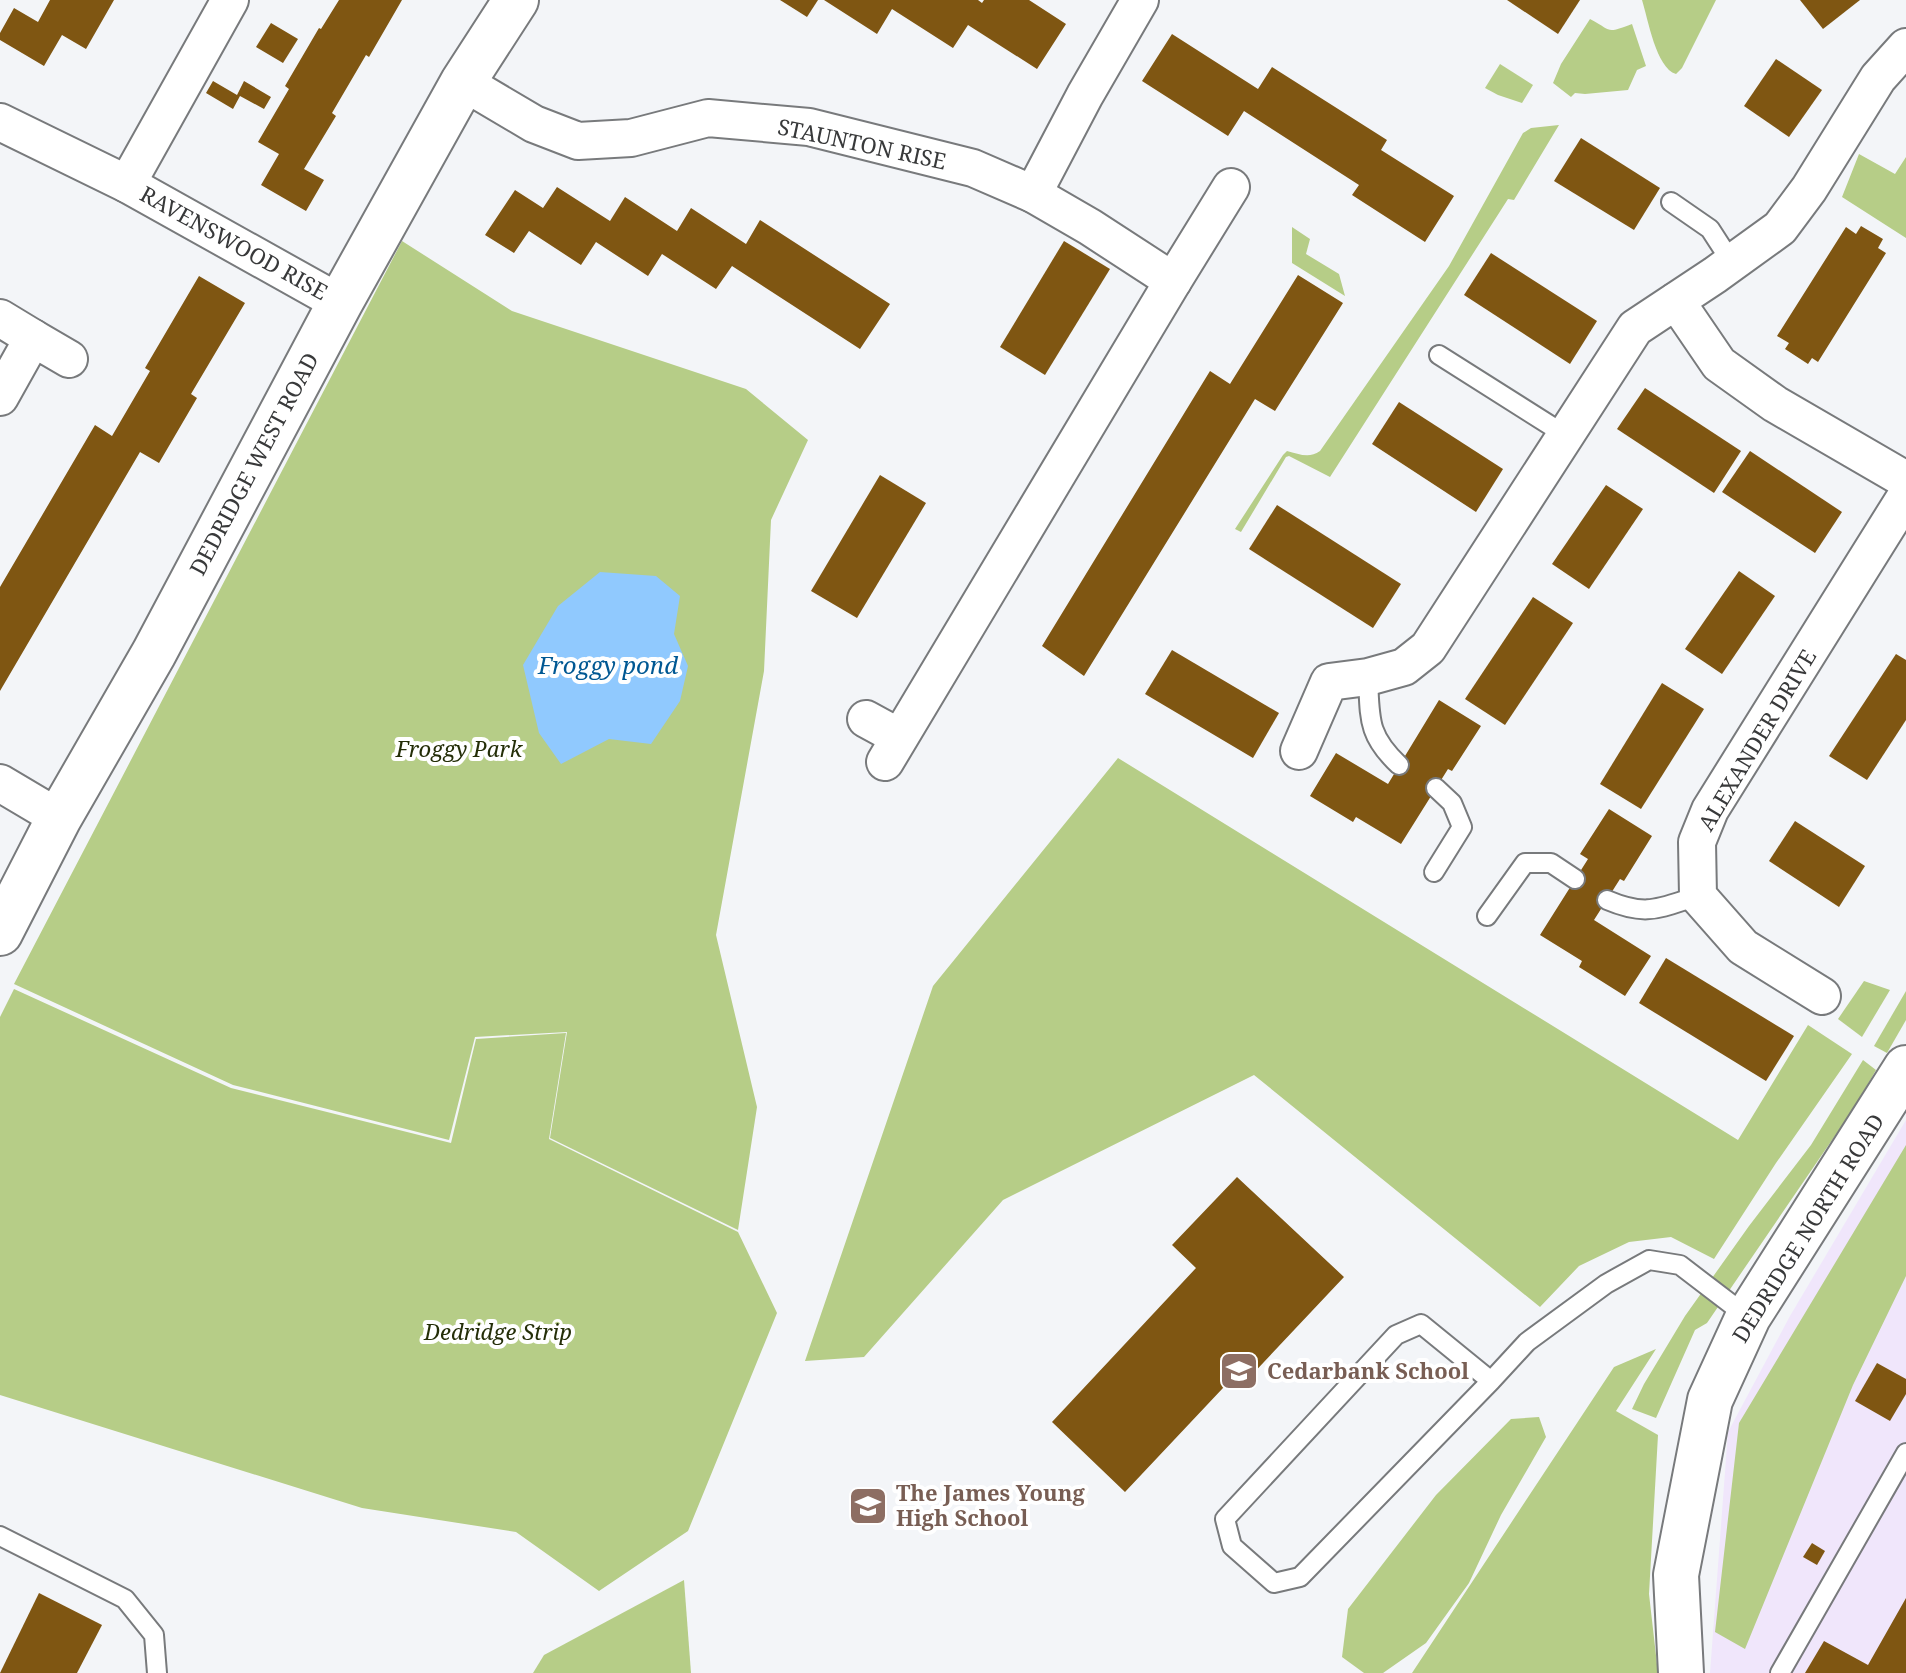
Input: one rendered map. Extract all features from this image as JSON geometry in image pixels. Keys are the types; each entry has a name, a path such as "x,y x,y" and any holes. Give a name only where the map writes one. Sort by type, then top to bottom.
{"street":[{"name":"RAVENSWOOD RISE","path":"127,184 230,0"},
{"name":"DEDRIDGE WEST ROAD","path":"0,933 59,818 154,653 340,303 463,82 516,0"},
{"path":"1033,194 1140,0"},
{"path":"1299,751 1329,682 1368,677 1404,667 1428,648 1635,328 1780,228 1809,189 1878,78 1906,47"},
{"name":"STAUNTON RISE","path":"463,82 534,124 578,141 631,138 708,118 809,127 973,168 1033,194 1173,281"},
{"name":"RAVENSWOOD RISE","path":"0,122 127,184 340,303"},
{"path":"866,719 892,750 1231,187"},
{"path":"1676,301 1719,364 1775,404 1906,480"},
{"path":"0,318 69,359"},
{"path":"0,397 33,338"},
{"name":"ALEXANDER DRIVE","path":"1698,896 1697,842 1710,810 1906,496"},
{"path":"0,783 59,818"},
{"path":"1698,896 1743,947 1822,996"},
{"name":"DEDRIDGE NORTH ROAD","path":"1681,1673 1676,1575 1710,1400 1748,1317 1906,1068"}],"lane":[{"path":"1671,202 1710,229 1732,263"},
{"path":"1439,355 1567,436"},
{"path":"1368,677 1370,726 1383,750 1399,765"},
{"path":"1434,872 1462,827 1452,803 1436,788"},
{"path":"1487,916 1525,863 1551,863 1575,879"},
{"path":"1607,900 1626,908 1652,911 1698,896"},
{"path":"1491,1381 1421,1324 1396,1335 1225,1519 1232,1546 1274,1583 1300,1577 1491,1381 1527,1342 1606,1284 1649,1260 1680,1265 1748,1317"},
{"path":"1780,1673 1906,1453"},
{"path":"0,1536 125,1599 154,1635 157,1673"}],"shaded area":[{"path":"1906,1120 1906,1673 1710,1673 1728,1432 1790,1316"}],"green space":[{"path":"1642,0 1716,0 1682,68 1676,74 1663,63 1658,53"},
{"path":"1590,19 1610,30 1632,24 1646,66 1637,70 1628,90 1575,93 1571,97 1553,83 1561,64"},
{"path":"1500,64 1533,85 1522,103 1485,88"},
{"path":"1559,125 1514,200 1508,199 1330,477 1286,457 1241,532 1235,529 1287,451 1308,455 1320,451 1449,266 1523,133 1531,128"},
{"path":"1859,154 1895,174 1906,157 1906,238 1842,197"},
{"path":"1292,227 1310,239 1306,254 1339,274 1345,296 1292,263"},
{"name":"Froggy Park","path":"402,241 512,311 746,389 808,440 771,520 764,671 716,935 757,1107 738,1230 550,1138 567,1032 475,1037 449,1140 233,1085 14,984"},
{"path":"1118,758 1738,1140 1808,1025 1852,1054 1714,1259 1671,1237 1629,1242 1579,1266 1540,1307 1254,1075 1003,1200 864,1357 805,1361 933,986"},
{"path":"1864,981 1890,990 1862,1037 1838,1019"},
{"name":"Dedridge Strip","path":"14,989 231,1088 451,1143 476,1039 566,1033 549,1139 738,1232 777,1313 688,1531 599,1591 516,1532 362,1508 0,1395 0,1017"},
{"path":"1906,991 1906,1020 1887,1053 1874,1046"},
{"path":"1863,1060 1876,1070 1856,1105 1707,1323 1695,1330 1656,1418 1632,1409 1685,1316 1811,1145"},
{"path":"1906,1145 1906,1276 1853,1385 1745,1649 1715,1632 1739,1423"},
{"path":"1656,1349 1616,1411 1658,1435 1649,1594 1658,1673 1412,1673 1614,1367"},
{"path":"1539,1417 1546,1437 1501,1515 1469,1583 1426,1643 1383,1673 1364,1673 1342,1657 1348,1609 1436,1495 1511,1419"},
{"path":"684,1580 691,1673 533,1673 544,1655"}],"water":[{"name":"Froggy pond","path":"600,572 656,576 680,596 674,634 688,666 680,701 651,744 609,739 561,764 539,733 523,665 558,606"}],"building":[{"path":"50,0 114,0 86,49 62,35 44,66 0,40 0,33 14,8 38,22"},
{"path":"339,0 402,0 332,113 336,116 304,169 324,180 306,211 261,185 279,154 258,142 289,89 285,86"},
{"path":"780,0 818,0 807,17"},
{"path":"824,0 978,0 982,3 984,0 1029,0 1066,24 1037,69 968,25 953,48 892,9 877,34"},
{"path":"1507,0 1580,0 1558,34"},
{"path":"1800,0 1860,0 1823,29"},
{"path":"271,23 298,39 283,63 256,47"},
{"path":"1172,34 1258,89 1272,67 1387,140 1381,150 1454,196 1425,242 1352,195 1359,185 1244,111 1228,136 1142,81"},
{"path":"1776,59 1822,90 1789,137 1744,106"},
{"path":"213,81 237,95 244,81 271,97 264,109 240,96 233,109 206,93"},
{"path":"1581,138 1660,188 1634,230 1554,181"},
{"path":"557,187 610,221 625,197 677,231 691,208 746,244 760,220 890,304 860,349 732,266 716,289 662,254 648,276 596,242 581,265 529,231 514,253 485,235 515,190 543,208"},
{"path":"1861,226 1883,239 1878,248 1886,253 1818,362 1812,358 1808,364 1785,349 1789,343 1777,336 1846,227 1856,234"},
{"path":"1064,241 1110,269 1045,375 1000,347"},
{"path":"1491,253 1597,321 1570,364 1464,295"},
{"path":"1298,275 1343,303 1275,411 1255,399 1084,676 1042,646 1210,371 1230,384"},
{"path":"199,276 245,303 191,394 197,398 159,463 140,452 0,691 0,587 95,425 112,436 150,371 145,368"},
{"path":"1645,388 1741,451 1714,493 1617,429"},
{"path":"1399,402 1503,469 1476,512 1372,444"},
{"path":"1750,451 1842,512 1815,553 1722,492"},
{"path":"880,475 926,503 857,618 811,591"},
{"path":"1606,485 1643,509 1589,589 1552,564"},
{"path":"1277,505 1401,584 1373,628 1249,549"},
{"path":"1739,571 1775,596 1722,674 1685,649"},
{"path":"1533,597 1573,623 1505,725 1465,699"},
{"path":"1172,650 1279,713 1253,758 1145,694"},
{"path":"1896,654 1906,660 1906,720 1867,780 1829,756"},
{"path":"1662,683 1704,709 1641,809 1600,784"},
{"path":"1439,700 1481,726 1452,771 1448,769 1401,844 1356,817 1353,822 1310,796 1336,753 1388,784"},
{"path":"1609,809 1652,836 1624,881 1620,879 1594,920 1651,956 1625,996 1579,967 1582,961 1540,935 1588,859 1580,854"},
{"path":"1795,821 1865,866 1839,907 1769,861"},
{"path":"1666,958 1794,1036 1766,1081 1639,1003"},
{"path":"1237,1177 1344,1277 1247,1380 1239,1371 1125,1492 1052,1422 1196,1268 1172,1245"},
{"path":"1877,1363 1906,1379 1906,1394 1890,1421 1855,1401"},
{"path":"1812,1543 1825,1551 1817,1565 1803,1557"},
{"path":"39,1593 102,1625 77,1673 0,1673"},
{"path":"1906,1598 1906,1673 1805,1673 1824,1641 1868,1665"}],"place":[{"name":"Cedarbank School","path":"1239,1371"},
{"name":"The James Young High School","path":"868,1506"}]}
